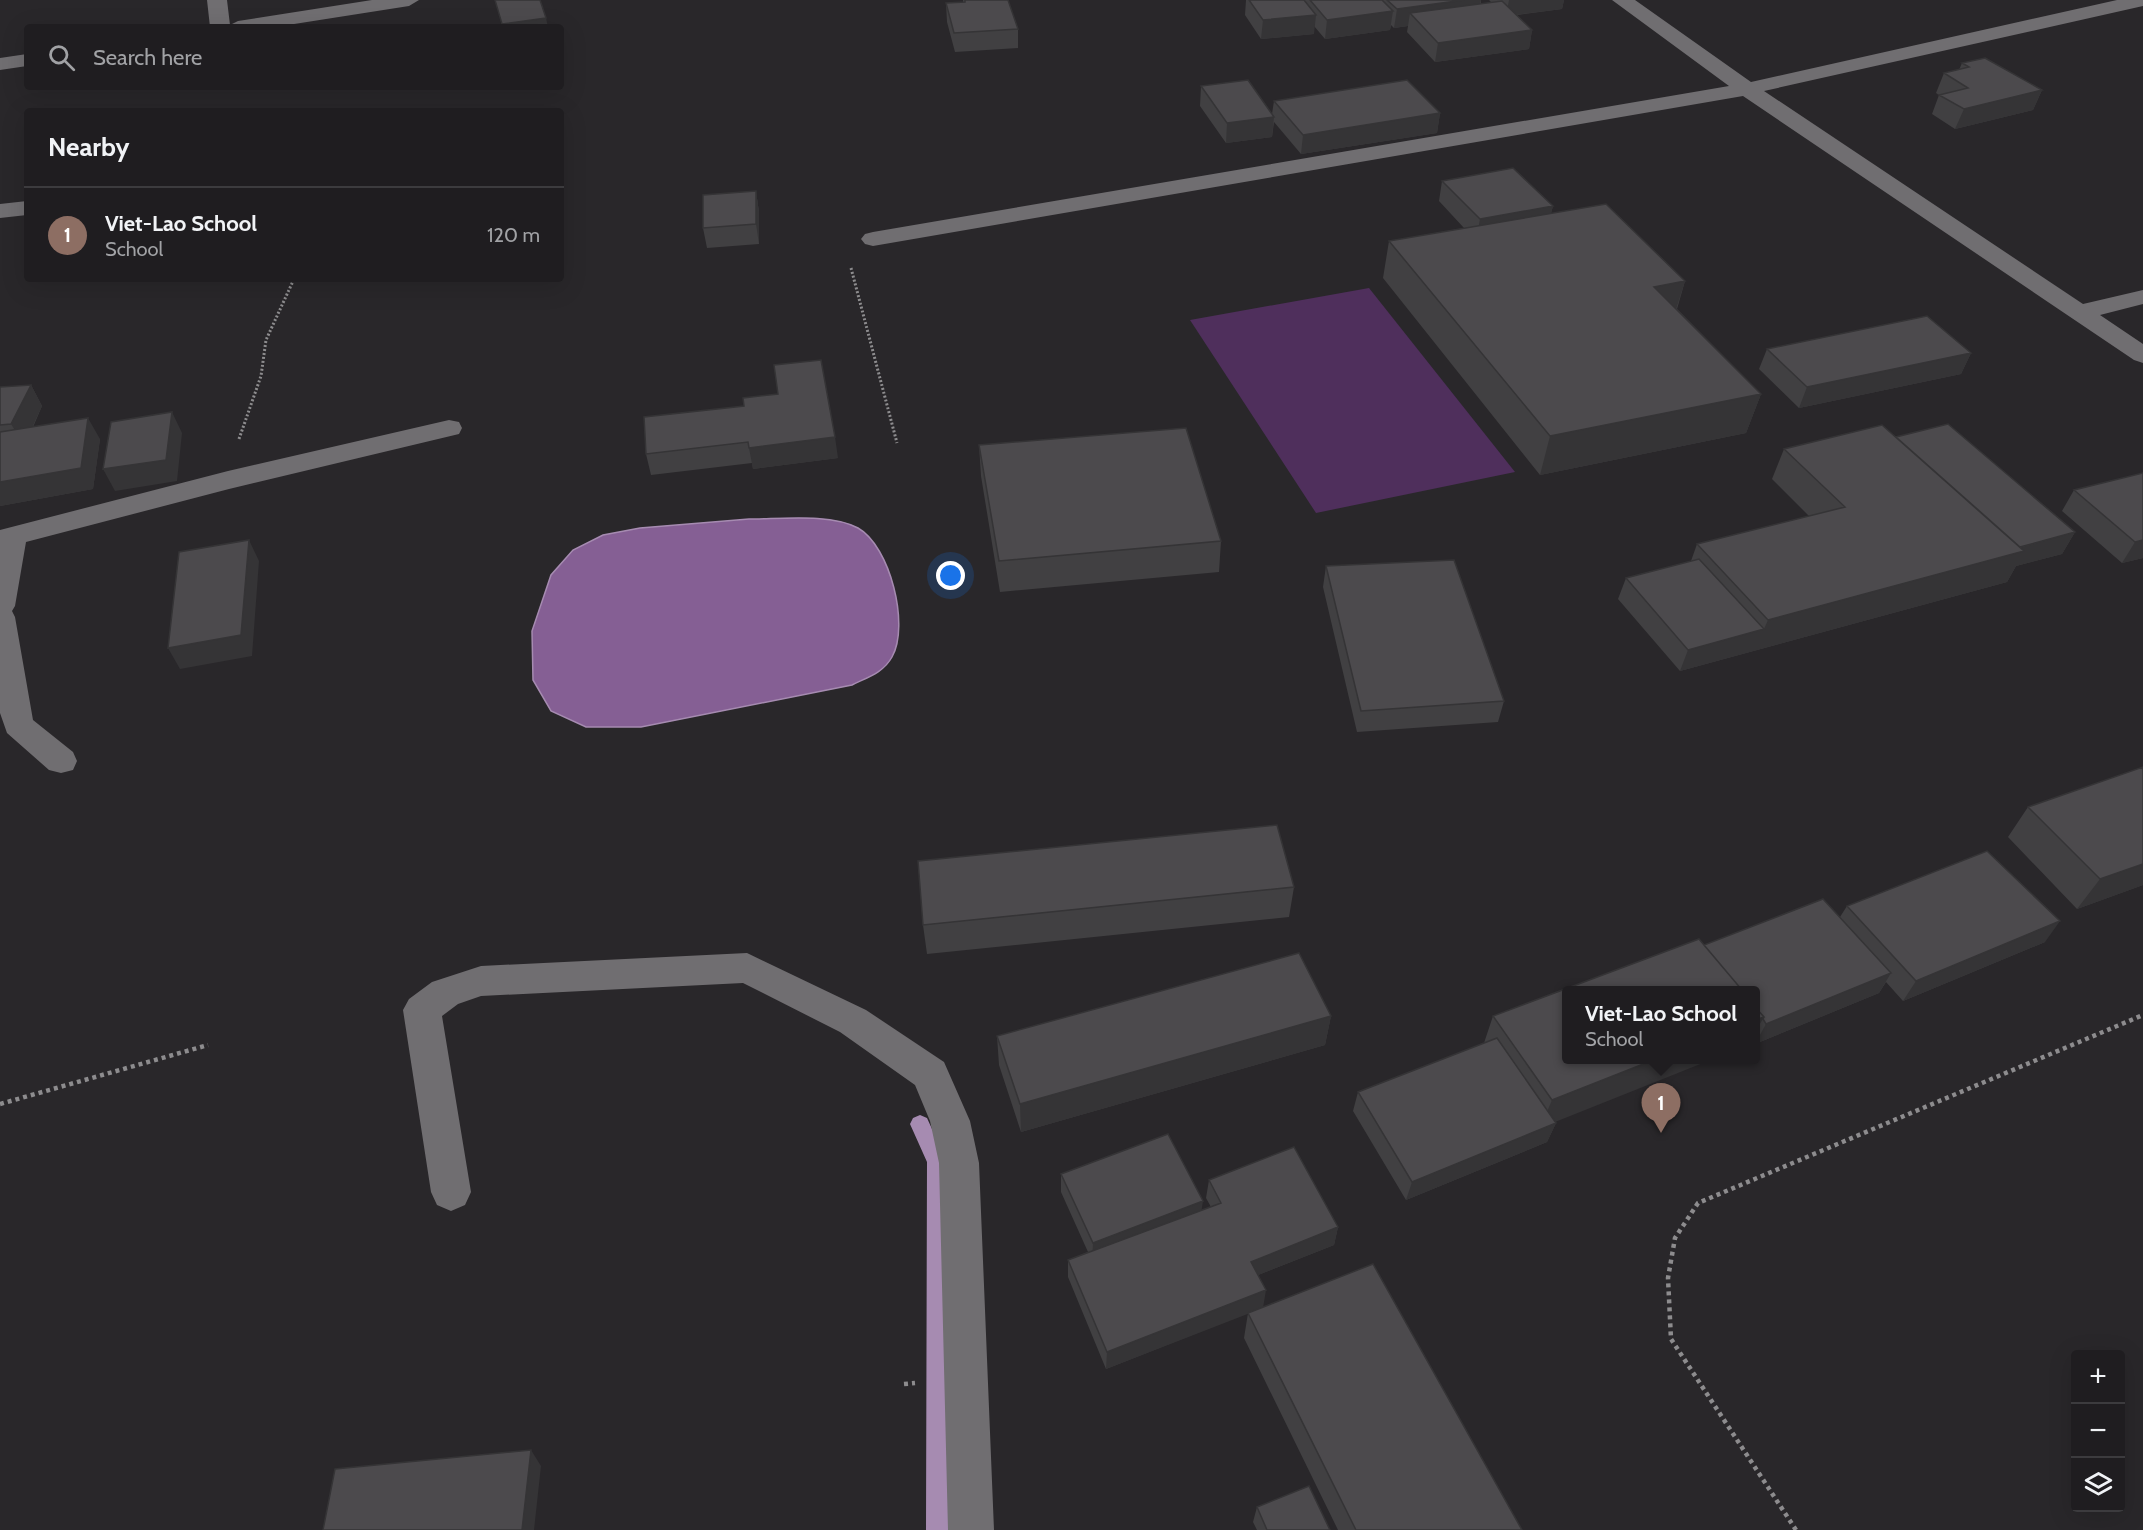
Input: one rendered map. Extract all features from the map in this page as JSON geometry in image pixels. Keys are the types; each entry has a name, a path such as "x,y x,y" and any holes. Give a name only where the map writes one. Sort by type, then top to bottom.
{"street":[{"path":"217,0 220,24"},
{"path":"257,24 409,0"},
{"path":"1622,0 1747,89 2143,355"},
{"path":"873,239 1747,89 2143,0"},
{"path":"0,64 24,60"},
{"path":"0,211 24,208"},
{"path":"2079,312 2143,297"},
{"path":"0,606 6,538 228,480 449,428"},
{"path":"0,617 18,725 61,761"},
{"path":"451,1192 422,1010 445,993 481,981 747,968 853,1021 930,1074 950,1121 959,1163 971,1530"}],"path":[{"path":"873,239 854,251 851,268 897,443"},
{"path":"228,480 244,421 261,376 266,340 293,282"},
{"path":"1796,1530 1671,1339 1668,1278 1675,1238 1698,1203 2143,1015"},
{"path":"0,1104 208,1046"}],"shaded area":[{"path":"1369,288 1515,472 1316,513 1190,320"},
{"path":"749,519 834,520 858,528 869,537 888,568 898,607 897,643 892,657 884,667 852,685 641,727 586,727 551,711 533,680 532,631 551,575 573,550 603,535 640,528"}],"building":[{"path":"495,0 540,0 546,18 502,24"},
{"path":"965,0 1008,0 1018,29 954,33 946,3 965,2"},
{"path":"1249,0 1304,0 1316,15 1263,20"},
{"path":"1310,0 1382,0 1393,11 1327,20"},
{"path":"1387,0 1464,0 1397,9"},
{"path":"1502,1 1532,30 1438,43 1410,13"},
{"path":"1985,58 2042,90 1964,109 1939,95 1968,88 1944,73 1969,67 1962,63"},
{"path":"1248,80 1274,117 1227,123 1201,86"},
{"path":"1407,80 1440,113 1303,135 1274,101"},
{"path":"1513,168 1553,206 1480,219 1442,181"},
{"path":"756,191 756,224 703,228 703,195"},
{"path":"1606,204 1685,281 1654,287 1761,394 1550,436 1389,241"},
{"path":"1927,316 1971,353 1807,387 1767,349"},
{"path":"821,360 835,437 749,448 748,442 646,454 644,417 744,406 743,398 778,394 774,365"},
{"path":"31,385 11,424 0,425 0,387"},
{"path":"172,412 166,460 103,469 111,422"},
{"path":"88,418 81,468 0,482 0,432"},
{"path":"1948,424 2075,532 2020,547 1896,437"},
{"path":"1882,425 2024,551 1768,620 1697,544 1845,507 1784,449"},
{"path":"1186,428 1221,541 999,561 979,445"},
{"path":"2143,473 2143,540 2135,542 2074,490"},
{"path":"249,540 241,635 168,648 179,552"},
{"path":"1699,559 1764,629 1688,650 1626,578"},
{"path":"1454,560 1504,701 1361,711 1326,566"},
{"path":"2143,767 2143,864 2100,879 2028,807"},
{"path":"1277,825 1294,887 923,925 918,861"},
{"path":"1987,851 2060,921 1916,981 1847,906"},
{"path":"1823,899 1891,973 1766,1024 1760,1013 1760,986 1739,986 1704,945"},
{"path":"1699,939 1739,986 1573,986"},
{"path":"1299,953 1331,1016 1020,1104 997,1036"},
{"path":"1562,990 1562,1064 1643,1064 1552,1100 1493,1016"},
{"path":"1497,1038 1556,1123 1412,1182 1358,1092"},
{"path":"1168,1134 1203,1201 1093,1243 1061,1174"},
{"path":"1294,1147 1338,1227 1251,1262 1266,1290 1107,1352 1068,1260 1221,1203 1209,1180"},
{"path":"1373,1264 1522,1530 1356,1530 1248,1313"},
{"path":"531,1450 522,1530 323,1530 335,1469"},
{"path":"1309,1486 1330,1530 1267,1530 1257,1507"}],"waterway":[{"path":"920,1124 937,1162 938,1530"}],"place":[{"name":"Viet-Lao School","path":"1661,1133"}]}
